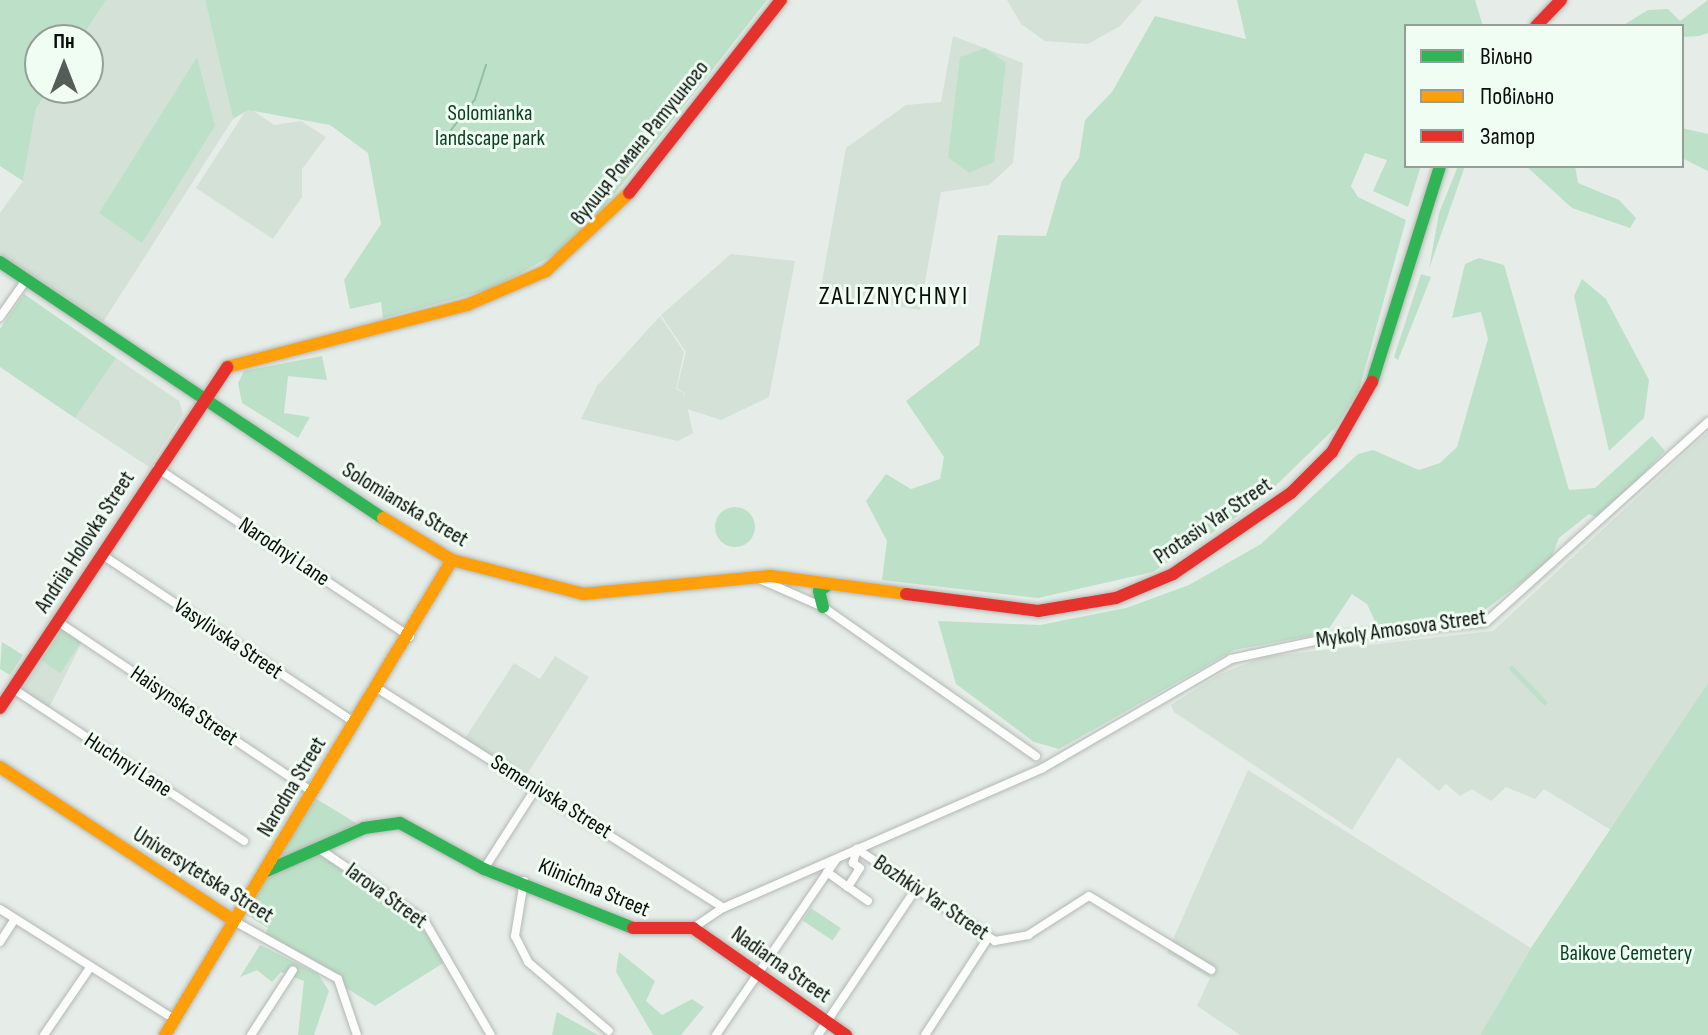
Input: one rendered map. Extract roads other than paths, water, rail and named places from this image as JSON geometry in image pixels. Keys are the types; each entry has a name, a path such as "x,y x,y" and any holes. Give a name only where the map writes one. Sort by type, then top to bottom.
{"street":[{"name":"вулиця Романа Ратушного","path":"202,398 247,355 473,303 568,256 609,218 781,0"},
{"path":"1538,24 1561,0"},
{"name":"Protasiv Yar Street","path":"749,575 1003,610 1055,610 1134,592 1212,549 1312,473 1358,417 1383,363 1439,168"},
{"name":"Solomianska Street","path":"0,262 452,560 533,588 583,594 749,575 823,607 1047,763"},
{"path":"0,317 26,280"},
{"name":"Andriia Holovka Street","path":"0,708 202,398"},
{"name":"Mykoly Amosova Street","path":"1038,768 1231,659 1266,648 1486,622 1708,422"},
{"name":"Narodnyi Lane","path":"157,468 411,637"},
{"name":"Vasylivska Street","path":"101,554 355,723"},
{"name":"Narodna Street","path":"165,1035 312,792 411,637 452,560"},
{"path":"823,607 819,591 829,584"},
{"name":"Haisynska Street","path":"57,621 312,792"},
{"name":"Huchnyi Lane","path":"12,688 244,841"},
{"name":"Semenivska Street","path":"377,688 723,908"},
{"path":"693,928 723,908 1038,768 1036,756"},
{"name":"Universytetska Street","path":"0,767 234,921 338,979 357,1035"},
{"path":"484,869 536,788"},
{"name":"Klinichna Street","path":"264,872 364,828 400,823 484,869 524,880 640,931 693,928"},
{"name":"Iarova Street","path":"318,848 424,920 491,1035"},
{"path":"848,887 860,868 853,863 857,849"},
{"name":"Bozhkiv Yar Street","path":"857,849 988,938 1013,943 1089,896 1211,970"},
{"path":"716,1035 836,859"},
{"path":"827,872 868,901"},
{"path":"524,880 515,936 528,962 609,1031"},
{"path":"818,1035 917,887"},
{"path":"0,909 174,1019"},
{"path":"0,942 15,919"},
{"name":"Nadiarna Street","path":"693,928 846,1035"},
{"path":"925,1035 988,938"},
{"path":"44,1035 91,966"},
{"path":"251,1035 293,970"}],"waterway":[{"path":"451,130 475,99 486,65"}],"district":[{"name":"ZALIZNYCHNYI","path":"894,297"}],"park label":[{"name":"Solomianka landscape park","path":"490,126"},
{"name":"Baikove Cemetery","path":"1626,954"}]}
